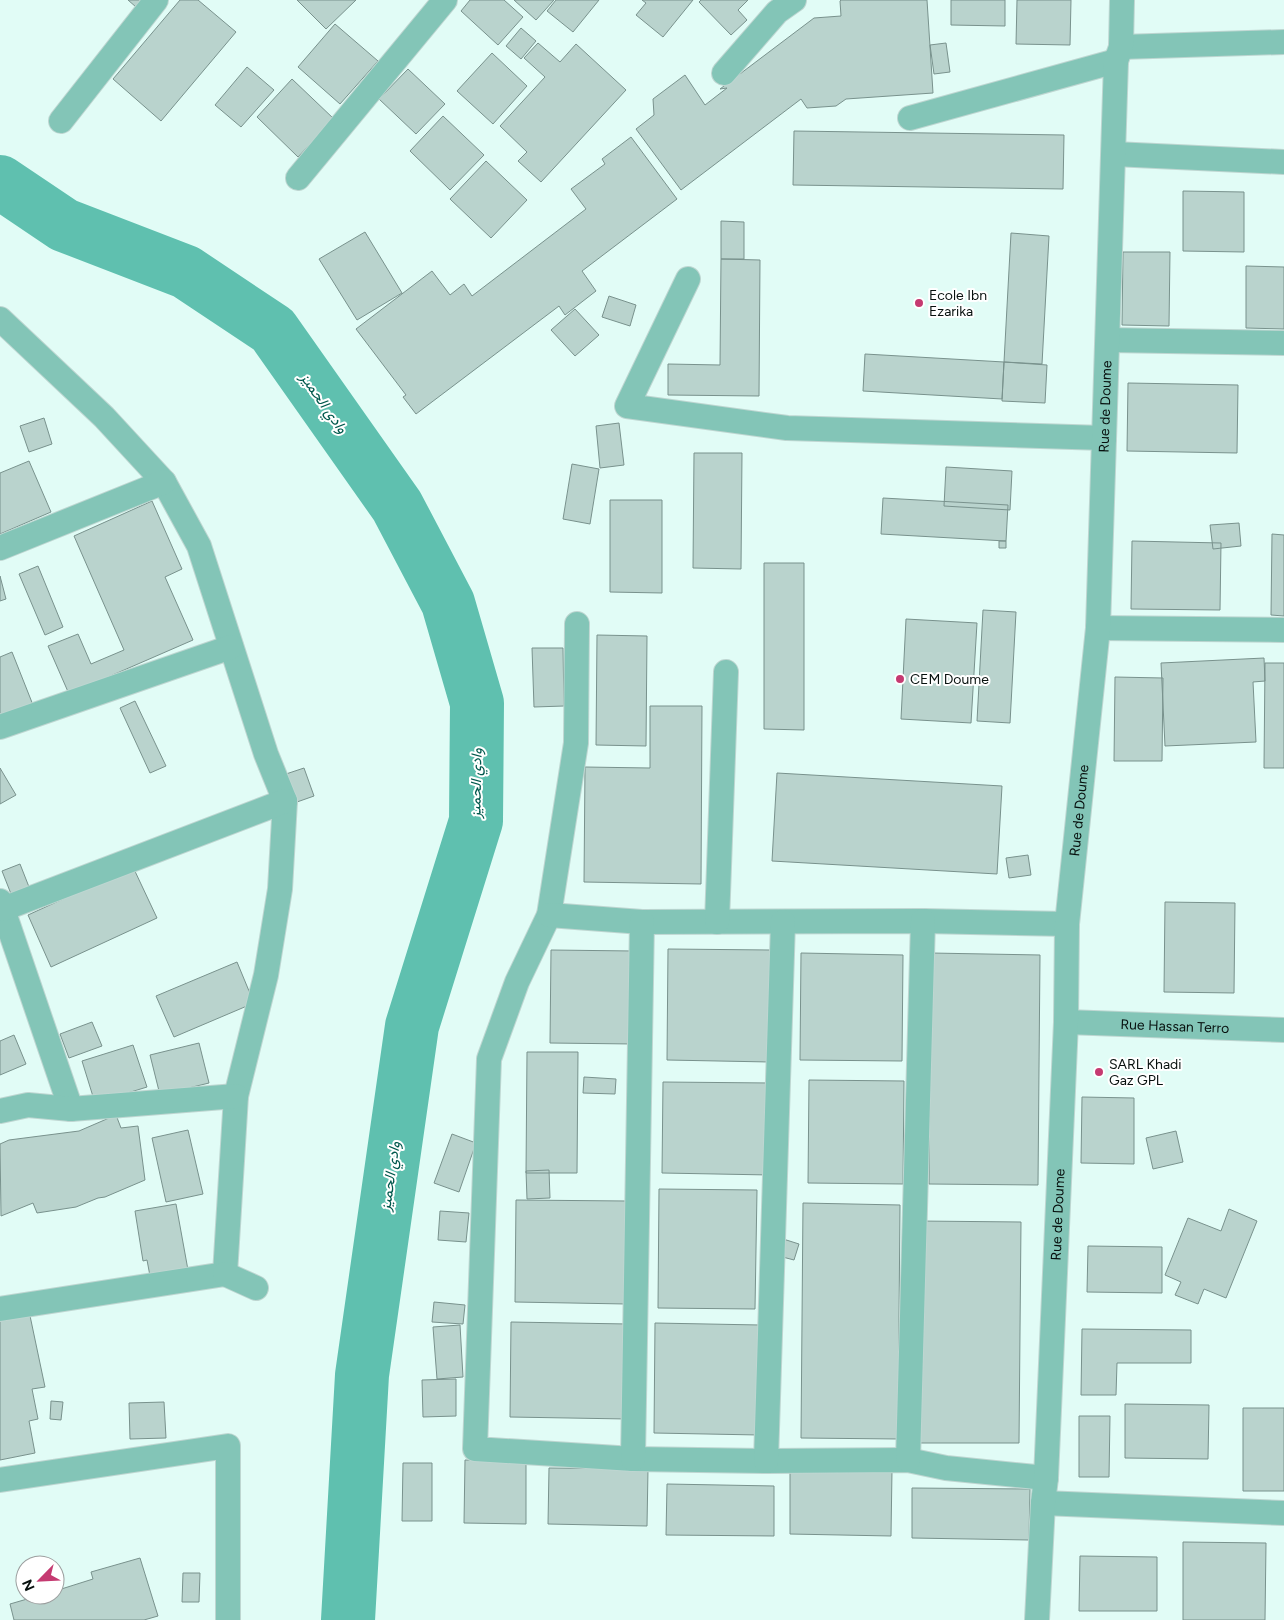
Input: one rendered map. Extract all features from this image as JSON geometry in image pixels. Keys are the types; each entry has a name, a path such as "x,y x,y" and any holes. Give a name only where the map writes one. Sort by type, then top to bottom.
{"street":[{"path":"61,120 156,0"},
{"path":"298,178 445,0"},
{"path":"724,73 778,12 794,0"},
{"name":"Rue de Doume","path":"1037,1620 1042,1503 1046,1478 1066,1022 1067,924 1098,628 1114,154 1122,0"},
{"path":"910,118 1118,54 1284,42"},
{"path":"1114,154 1284,162"},
{"path":"688,280 627,406 787,428 1104,438"},
{"path":"0,319 104,417 164,482 199,546 266,754 284,801 280,889 266,975 236,1096 225,1274"},
{"path":"1108,340 1284,343"},
{"path":"0,548 164,482"},
{"path":"577,624 576,743 549,915 517,982 489,1059 475,1449 633,1459 766,1461 908,1460 946,1468 1046,1478"},
{"path":"1098,628 1284,630"},
{"path":"0,727 231,647"},
{"path":"717,922 726,672"},
{"path":"70,1110 2,905 284,801"},
{"path":"549,915 642,922 923,920 1067,924"},
{"path":"908,1460 923,920"},
{"path":"633,1459 642,922"},
{"path":"766,1461 783,922"},
{"name":"Rue Hassan Terro","path":"1066,1022 1284,1030"},
{"path":"0,1111 28,1105 70,1110 236,1096"},
{"path":"0,1309 225,1274 256,1288"},
{"path":"0,1480 228,1446 228,1620"},
{"path":"1042,1503 1284,1513"}],"building":[{"path":"128,0 143,0 136,7"},
{"path":"180,0 198,0 236,32 161,121 113,79"},
{"path":"297,0 356,0 326,29"},
{"path":"470,0 504,0 523,17 498,45 461,11"},
{"path":"514,0 554,0 536,20"},
{"path":"556,0 599,0 573,32 547,11"},
{"path":"642,0 693,0 663,37 636,15 646,3"},
{"path":"701,0 748,0 738,10 747,20 731,35 699,2"},
{"path":"841,0 927,0 933,93 846,99 836,106 807,108 801,99 681,190 636,129 654,115 653,99 685,75 705,105 727,88 720,89 814,18 841,16"},
{"path":"951,0 1005,0 1005,26 951,25"},
{"path":"1017,0 1071,0 1070,45 1016,44"},
{"path":"335,24 378,61 340,104 298,67"},
{"path":"521,28 536,41 521,59 506,46"},
{"path":"538,43 560,62 576,44 626,90 541,182 518,161 527,152 500,126 545,77 524,58"},
{"path":"946,43 950,72 934,74 930,45"},
{"path":"492,53 527,86 493,124 457,91"},
{"path":"247,67 274,90 241,127 215,105"},
{"path":"408,69 445,104 416,134 379,99"},
{"path":"292,79 334,119 298,157 257,117"},
{"path":"443,116 484,155 450,190 410,151"},
{"path":"794,131 1064,135 1063,189 793,185"},
{"path":"631,137 677,199 582,271 596,291 565,315 559,306 416,414 403,397 406,395 356,329 432,271 450,295 464,284 472,296 586,209 571,189 605,164 602,159"},
{"path":"486,161 527,200 491,238 450,199"},
{"path":"1183,191 1244,192 1244,252 1183,251"},
{"path":"721,221 744,222 744,259 721,259"},
{"path":"365,232 402,293 357,320 319,259"},
{"path":"1011,233 1049,236 1042,364 1004,362"},
{"path":"1123,252 1170,252 1169,326 1122,325"},
{"path":"721,259 760,260 759,396 668,395 668,364 720,365"},
{"path":"1246,266 1284,267 1284,329 1246,328"},
{"path":"609,296 636,305 630,326 602,317"},
{"path":"575,309 599,335 575,356 551,330"},
{"path":"865,354 1004,362 1002,399 863,391"},
{"path":"1004,362 1047,365 1045,403 1002,401"},
{"path":"1128,383 1238,385 1237,453 1127,451"},
{"path":"44,418 52,444 29,452 20,426"},
{"path":"619,423 624,465 600,468 596,426"},
{"path":"694,453 742,453 741,569 693,568"},
{"path":"29,461 51,512 0,534 0,473"},
{"path":"572,464 599,469 590,524 563,519"},
{"path":"946,467 1012,471 1010,510 944,506"},
{"path":"883,498 1008,505 1006,541 881,534"},
{"path":"610,500 662,500 662,593 610,592"},
{"path":"152,501 182,569 165,577 193,640 69,694 48,646 78,634 91,664 124,650 74,536"},
{"path":"1239,523 1241,546 1213,549 1210,525"},
{"path":"1272,534 1284,535 1284,616 1271,615"},
{"path":"999,541 1006,541 1006,548 999,548"},
{"path":"1132,541 1221,543 1220,610 1131,609"},
{"path":"764,563 804,563 804,730 764,729"},
{"path":"38,566 63,627 45,635 19,574"},
{"path":"0,576 6,599 0,601"},
{"path":"983,610 1016,612 1010,723 977,721"},
{"path":"906,619 977,623 971,723 901,719"},
{"path":"597,635 647,636 646,746 596,745"},
{"path":"532,648 563,648 564,706 534,707"},
{"path":"12,652 33,705 0,718 0,657"},
{"path":"1264,658 1265,681 1253,682 1256,742 1165,746 1161,663"},
{"path":"1265,663 1284,663 1284,768 1264,768"},
{"path":"1115,677 1163,678 1162,761 1114,761"},
{"path":"135,701 166,766 150,773 120,708"},
{"path":"650,706 702,706 701,884 584,882 585,767 650,768"},
{"path":"0,768 16,795 0,804"},
{"path":"304,768 314,796 297,802 286,774"},
{"path":"777,773 1002,786 997,874 772,861"},
{"path":"1028,855 1031,875 1009,878 1006,858"},
{"path":"20,864 31,892 13,899 2,871"},
{"path":"133,867 157,918 51,967 28,915"},
{"path":"1165,902 1235,903 1234,993 1164,992"},
{"path":"668,949 770,950 769,1062 667,1060"},
{"path":"551,950 634,951 633,1044 550,1043"},
{"path":"801,953 903,955 902,1061 800,1060"},
{"path":"931,953 1040,955 1038,1185 929,1184"},
{"path":"237,962 254,1003 174,1037 156,996"},
{"path":"92,1022 102,1046 69,1058 60,1034"},
{"path":"14,1035 26,1064 0,1075 0,1041"},
{"path":"199,1043 209,1083 160,1095 150,1055"},
{"path":"133,1045 147,1087 95,1103 82,1061"},
{"path":"527,1052 578,1052 577,1173 526,1173"},
{"path":"584,1077 616,1079 615,1094 583,1093"},
{"path":"809,1080 904,1081 903,1184 808,1183"},
{"path":"663,1082 771,1083 770,1175 662,1173"},
{"path":"1082,1097 1134,1098 1134,1164 1081,1163"},
{"path":"116,1115 121,1128 138,1126 145,1180 76,1207 37,1213 33,1203 1,1216 0,1144 9,1140 79,1131"},
{"path":"188,1130 203,1194 166,1202 152,1138"},
{"path":"1176,1131 1183,1162 1153,1169 1146,1138"},
{"path":"452,1134 476,1143 459,1192 434,1183"},
{"path":"549,1170 550,1198 527,1199 526,1171"},
{"path":"659,1189 757,1190 755,1309 658,1308"},
{"path":"516,1200 627,1201 626,1304 515,1302"},
{"path":"803,1203 900,1205 898,1439 801,1438"},
{"path":"176,1204 188,1270 150,1276 147,1260 143,1261 135,1211"},
{"path":"1229,1209 1257,1221 1226,1298 1204,1289 1198,1304 1175,1295 1181,1282 1165,1275 1188,1218 1221,1231"},
{"path":"440,1211 469,1213 466,1242 438,1240"},
{"path":"919,1221 1021,1222 1019,1443 917,1443"},
{"path":"780,1238 799,1244 794,1260 775,1255"},
{"path":"1088,1246 1162,1247 1162,1293 1087,1292"},
{"path":"434,1302 465,1305 463,1324 432,1322"},
{"path":"29,1311 45,1387 32,1389 38,1419 29,1421 35,1453 0,1460 0,1317"},
{"path":"511,1322 628,1324 627,1419 510,1417"},
{"path":"655,1323 760,1325 759,1435 654,1433"},
{"path":"460,1325 463,1377 437,1379 433,1327"},
{"path":"1082,1329 1191,1330 1191,1363 1117,1363 1116,1395 1081,1395"},
{"path":"456,1379 456,1416 423,1417 422,1380"},
{"path":"51,1401 63,1402 61,1420 50,1419"},
{"path":"164,1402 166,1438 130,1439 129,1403"},
{"path":"1125,1404 1209,1405 1208,1459 1125,1458"},
{"path":"1243,1408 1284,1408 1284,1491 1243,1491"},
{"path":"1079,1416 1110,1416 1109,1477 1079,1477"},
{"path":"465,1460 526,1461 526,1524 464,1523"},
{"path":"403,1463 432,1463 432,1521 402,1521"},
{"path":"549,1468 648,1469 647,1526 548,1524"},
{"path":"790,1469 892,1470 891,1536 790,1534"},
{"path":"667,1484 774,1486 774,1536 666,1535"},
{"path":"912,1488 1030,1489 1029,1540 912,1538"},
{"path":"1183,1542 1266,1543 1265,1620 1183,1620"},
{"path":"1080,1556 1157,1557 1157,1611 1079,1611"},
{"path":"140,1558 158,1616 144,1620 14,1620 10,1604 15,1603 15,1605 65,1605 65,1588 93,1579 91,1572"},
{"path":"183,1573 200,1573 199,1602 182,1602"}],"waterway":[{"name":"وادي الحميز","path":"0,182 64,225 186,272 273,330 397,506 448,603 477,703 476,821 412,1026 362,1375 348,1620"}],"place":[{"name":"Ecole Ibn Ezarika","path":"919,303"},
{"name":"CEM Doume","path":"900,679"},
{"name":"SARL Khadi Gaz GPL","path":"1099,1072"}]}
